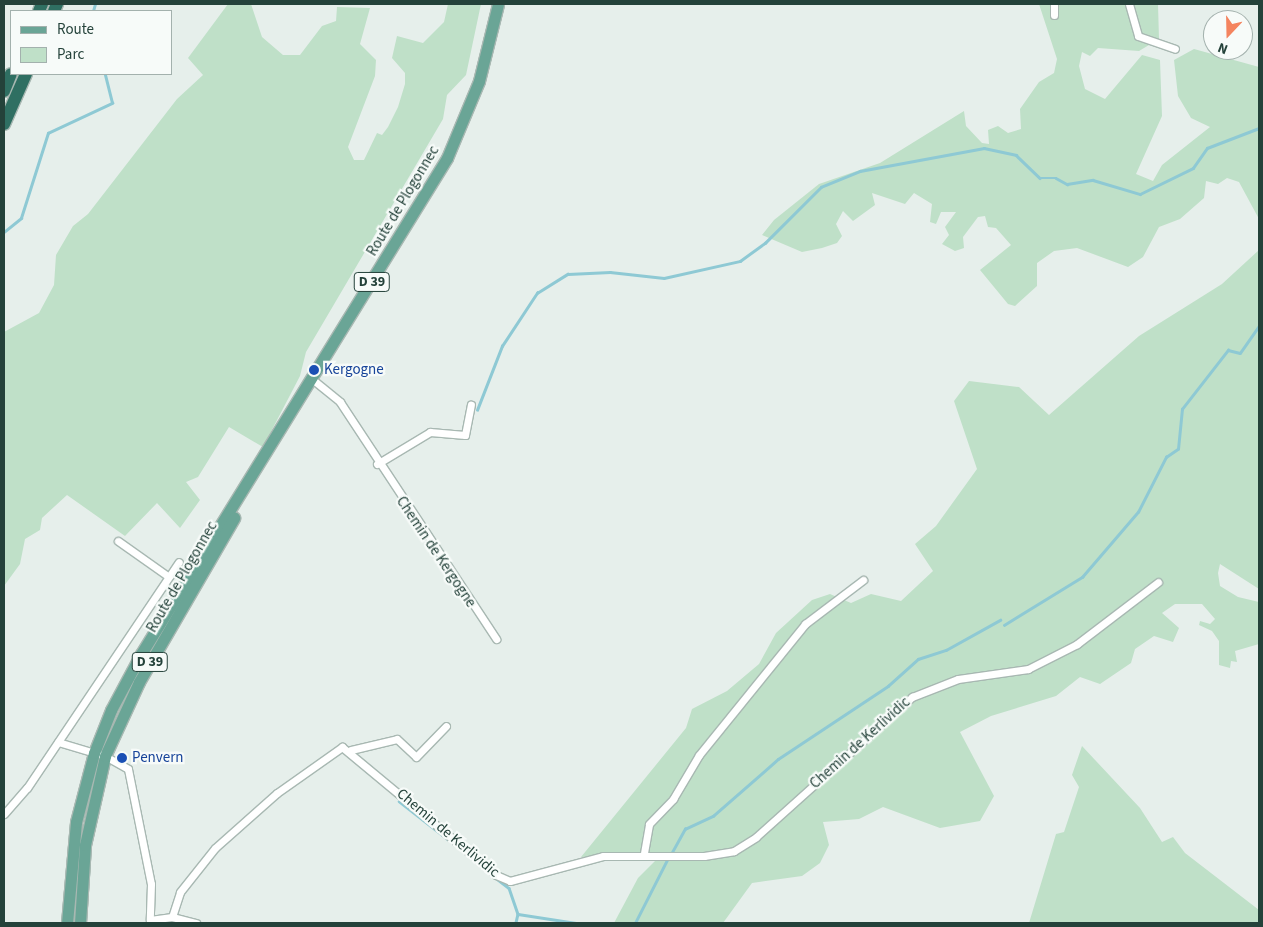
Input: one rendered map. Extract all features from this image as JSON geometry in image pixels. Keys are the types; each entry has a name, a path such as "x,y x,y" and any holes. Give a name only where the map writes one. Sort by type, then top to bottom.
{"highway":[{"path":"4,124 26,75"}],"main road":[{"name":"Route de Plogonnec","path":"67,923 74,836 99,754 130,672 285,424 453,147 478,81 498,4"},
{"name":"Route de Plogonnec","path":"80,923 84,845 99,754"}],"street":[{"path":"1054,4 1054,15"},
{"path":"1129,4 1138,36 1175,49"},
{"name":"Chemin de Kergogne","path":"312,379 340,402 377,464 496,639"},
{"path":"377,464 430,432 465,435 471,405"},
{"name":"Route de Plogonnec","path":"118,541 169,577"},
{"name":"Route de Plogonnec","path":"4,814 58,742 178,562"},
{"path":"644,854 648,824 673,799 699,755 805,624 864,580"},
{"name":"Chemin de Kerlividic","path":"351,750 496,875 510,881 603,856 644,854 704,856 743,848 912,696 958,679 1028,669 1077,644 1158,582"},
{"path":"172,916 180,892 224,839 329,753 342,747 351,750 397,739 416,757 446,726"},
{"path":"58,742 99,754 125,766 133,778 151,884 148,922 172,916 196,923"}],"green space":[{"path":"228,4 251,4 262,37 283,55 300,55 322,26 336,21 337,7 370,8 360,44 376,60 375,76 348,147 354,160 364,160 377,133 382,135 388,127 398,107 405,84 405,73 392,58 397,36 423,43 444,22 448,4 481,4 466,75 447,95 443,119 306,352 300,376 263,447 229,427 198,477 186,482 200,500 180,528 157,503 125,536 67,495 42,518 40,530 25,539 20,564 4,586 4,332 39,313 54,285 56,255 73,226 88,214 177,99 203,75 188,58"},
{"path":"1039,4 1158,4 1159,39 1139,51 1098,48 1090,56 1082,52 1079,66 1085,89 1105,99 1142,55 1160,60 1162,116 1136,174 1153,181 1162,165 1210,127 1191,118 1178,96 1174,60 1194,49 1203,51 1203,60 1234,60 1259,67 1259,219 1239,182 1227,178 1218,184 1206,181 1204,198 1180,219 1159,227 1143,257 1128,267 1077,248 1054,251 1037,263 1037,286 1015,306 1008,304 980,270 1011,245 996,228 988,227 985,216 978,217 963,237 964,248 955,251 942,244 949,235 945,227 956,212 941,212 936,224 930,222 932,204 914,193 905,204 872,193 875,205 853,221 843,211 836,224 842,236 837,243 822,248 802,252 762,235 774,220 819,184 880,163 964,111 966,126 982,143 989,144 988,130 998,126 1008,133 1021,129 1020,109 1039,82 1054,73 1057,59"},
{"path":"1259,250 1259,589 1220,564 1218,573 1220,586 1238,597 1259,602 1259,644 1235,651 1237,662 1231,661 1230,668 1219,665 1219,641 1212,631 1199,625 1200,621 1210,624 1215,619 1202,604 1175,604 1162,613 1179,628 1173,642 1154,636 1135,649 1131,663 1100,684 1080,677 1056,696 991,716 960,732 994,796 980,821 940,828 883,807 859,819 823,822 829,845 820,863 802,876 752,883 723,923 614,923 638,878 655,861 581,857 686,728 692,709 727,691 759,664 776,633 812,600 830,594 851,603 871,594 901,601 933,571 915,544 936,526 977,469 954,401 969,381 1019,387 1049,415 1139,336 1222,284"},
{"path":"1082,746 1140,808 1162,842 1173,837 1185,853 1259,910 1259,923 1029,923 1056,834 1064,832 1079,787 1072,775"}],"waterway":[{"path":"93,10 95,4"},
{"path":"4,232 21,218 48,133 112,103 105,75"},
{"path":"477,410 502,346 537,293 568,274 610,272 664,278 740,261 765,243 821,187 860,171 984,148 1016,155 1040,178 1056,178 1067,184 1093,180 1140,194 1193,168 1207,148 1259,128"},
{"path":"1004,625 1082,577 1138,512 1166,457 1178,449 1182,409 1228,350 1240,353 1259,326"},
{"path":"671,854 685,829 713,816 778,759 888,686 918,659 946,650 1000,620"},
{"path":"399,801 449,840"},
{"path":"635,923 668,858"},
{"path":"496,878 509,888 518,914 516,923"},
{"path":"518,914 577,923"}],"place":[{"name":"Kergogne","path":"314,370"},
{"name":"Penvern","path":"122,758"}]}
